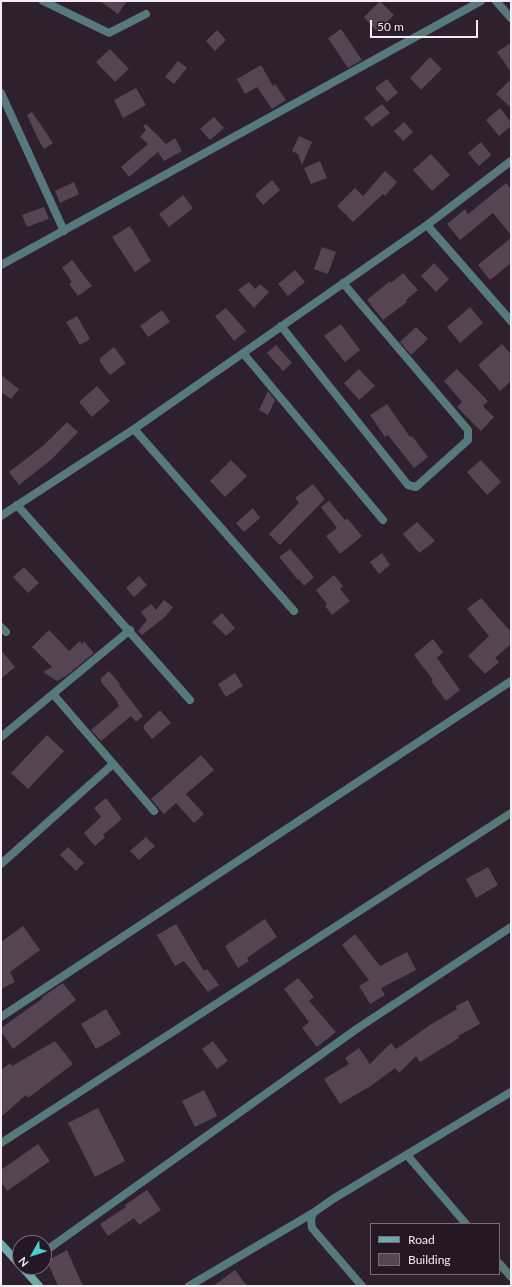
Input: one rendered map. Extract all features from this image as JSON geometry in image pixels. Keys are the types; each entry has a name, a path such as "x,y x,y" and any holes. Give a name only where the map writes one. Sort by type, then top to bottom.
{"street":[{"path":"43,1 109,33 146,14"},
{"path":"1,265 481,1"},
{"path":"496,1 511,18"},
{"path":"1,93 64,231"},
{"path":"1,516 134,429 426,225 510,163"},
{"path":"426,225 511,321"},
{"path":"281,326 408,486 416,487 468,440 468,430 343,283"},
{"path":"243,352 383,520"},
{"path":"134,429 294,611"},
{"path":"17,505 130,630 190,700"},
{"path":"1,738 130,630"},
{"path":"1,1017 511,681"},
{"path":"53,694 154,811"},
{"path":"1,864 113,764"},
{"path":"1,1143 511,813"},
{"path":"52,1246 358,1028 511,928"},
{"path":"195,1285 313,1213 333,1199 511,1092"},
{"path":"407,1155 465,1223"},
{"path":"313,1213 311,1220 312,1228 362,1286"},
{"path":"1,1244 12,1256"},
{"path":"500,1264 511,1277"},
{"path":"29,1275 39,1286"}],"building":[{"path":"100,1 127,1 118,14"},
{"path":"380,1 394,15 377,32 364,17"},
{"path":"341,29 362,60 348,68 328,38"},
{"path":"217,30 226,40 215,51 206,41"},
{"path":"511,43 511,72 497,52"},
{"path":"110,49 129,69 115,82 96,62"},
{"path":"430,57 442,69 421,90 410,78"},
{"path":"178,61 187,68 174,84 165,77"},
{"path":"261,65 273,86 275,84 286,100 272,109 257,87 245,94 237,79"},
{"path":"387,79 398,93 387,102 375,88"},
{"path":"511,79 511,108 496,94"},
{"path":"136,88 146,105 123,118 114,100"},
{"path":"382,104 390,113 372,127 364,118"},
{"path":"500,108 511,122 511,126 499,136 486,120"},
{"path":"32,112 53,143 44,149 27,115"},
{"path":"214,117 224,128 210,140 200,129"},
{"path":"404,122 413,132 403,141 394,131"},
{"path":"146,124 166,144 175,138 182,151 164,161 158,152 129,177 121,167 148,144 140,137 146,130 143,126"},
{"path":"299,136 312,142 302,165 298,154 292,151"},
{"path":"481,142 491,155 479,166 468,153"},
{"path":"431,154 450,175 432,191 413,170"},
{"path":"320,161 327,178 311,184 304,168"},
{"path":"385,171 397,182 385,196 383,194 353,222 337,206 355,188 363,196"},
{"path":"272,180 280,190 263,205 255,195"},
{"path":"74,182 79,194 60,203 55,191"},
{"path":"506,183 511,189 511,235 493,213 460,240 447,224 465,209 468,214"},
{"path":"183,195 193,208 169,227 159,214"},
{"path":"44,207 49,219 27,227 22,215"},
{"path":"130,226 151,261 135,272 112,237"},
{"path":"511,238 511,263 490,280 478,265"},
{"path":"322,247 336,252 328,274 314,269"},
{"path":"72,260 92,286 78,296 69,284 72,282 62,268"},
{"path":"434,263 449,279 436,292 421,276"},
{"path":"295,270 305,282 288,296 278,284"},
{"path":"403,273 418,290 406,300 407,302 383,320 367,300 390,281 391,283"},
{"path":"249,282 255,289 260,284 269,292 254,308 238,290"},
{"path":"470,307 483,323 460,343 447,327"},
{"path":"226,308 246,331 234,341 215,316"},
{"path":"162,310 170,322 148,337 140,326"},
{"path":"77,316 90,339 80,345 66,322"},
{"path":"341,324 360,350 345,362 324,336"},
{"path":"416,327 428,339 411,355 400,342"},
{"path":"502,344 511,354 511,381 500,391 478,365"},
{"path":"276,345 292,363 283,371 267,353"},
{"path":"114,347 126,363 110,375 100,362 100,358"},
{"path":"359,369 375,386 359,400 344,383"},
{"path":"457,369 488,401 483,406 494,417 481,431 457,407 462,402 444,381"},
{"path":"1,375 19,389 11,399 1,392"},
{"path":"97,386 110,401 92,417 79,402"},
{"path":"268,391 275,400 268,415 259,410"},
{"path":"387,404 410,437 412,436 428,457 414,468 388,435 385,437 370,415"},
{"path":"67,422 78,432 52,459 19,485 9,472 44,445"},
{"path":"231,460 247,476 225,497 210,481"},
{"path":"481,460 501,482 487,495 467,472"},
{"path":"313,484 325,499 280,545 269,534 299,503 295,498"},
{"path":"329,501 345,520 347,518 362,536 340,554 326,536 337,528 321,507"},
{"path":"253,508 260,518 244,532 236,523"},
{"path":"417,522 435,541 419,553 403,534"},
{"path":"290,549 314,577 304,586 279,557"},
{"path":"382,553 390,565 379,574 370,562"},
{"path":"24,567 39,583 28,593 13,577"},
{"path":"334,575 343,586 340,589 350,601 332,615 325,606 327,604 316,590"},
{"path":"139,576 147,585 134,597 126,588"},
{"path":"481,598 511,632 511,644 495,658 499,662 485,674 468,656 489,636 467,609"},
{"path":"164,600 173,607 165,617 142,635 138,631 147,620 141,612 151,604 156,610"},
{"path":"222,613 235,628 226,636 212,622"},
{"path":"49,630 69,651 80,641 82,644 84,641 94,653 66,676 57,681 43,672 52,667 32,647"},
{"path":"433,639 443,652 437,658 460,690 446,701 431,681 433,680 414,655"},
{"path":"1,650 15,667 1,679"},
{"path":"109,671 143,716 136,722 131,716 101,741 91,730 119,706 117,703 118,702 101,682 101,678"},
{"path":"235,673 243,686 226,697 218,684"},
{"path":"160,710 171,723 152,739 144,729 144,725"},
{"path":"47,735 64,751 28,789 11,773"},
{"path":"201,755 214,770 186,794 204,814 194,823 176,803 164,814 151,799"},
{"path":"106,798 122,819 103,835 105,837 95,846 84,833 101,817 94,808"},
{"path":"146,837 155,846 139,860 130,851"},
{"path":"68,847 84,863 76,871 60,855"},
{"path":"488,867 498,885 476,898 466,879"},
{"path":"265,919 277,937 247,958 249,961 238,968 225,946"},
{"path":"176,924 204,971 207,969 219,985 208,992 184,961 175,966 157,935"},
{"path":"23,926 40,950 10,972 15,982 1,989 1,942"},
{"path":"355,934 380,966 407,952 416,970 381,988 385,995 370,1004 359,986 369,980 342,945"},
{"path":"298,978 314,997 309,1001 336,1032 317,1047 302,1028 309,1022 284,989"},
{"path":"63,983 76,1000 13,1049 1,1031 1,1028"},
{"path":"468,1000 480,1024 458,1036 459,1038 420,1062 416,1056 399,1073 395,1068 368,1088 340,1104 324,1079 349,1064 345,1058 359,1048 370,1064 391,1043 396,1049 430,1025 457,1009 456,1006"},
{"path":"106,1009 121,1034 96,1049 81,1024"},
{"path":"55,1041 73,1064 28,1098 26,1095 1,1117 1,1070 10,1063 12,1066"},
{"path":"213,1041 228,1061 217,1069 202,1049"},
{"path":"204,1090 217,1116 195,1127 182,1101"},
{"path":"98,1108 125,1161 95,1177 68,1123"},
{"path":"38,1144 50,1161 7,1191 1,1182 1,1170"},
{"path":"147,1190 161,1210 139,1225 134,1218 108,1236 100,1224 126,1207 125,1205"},
{"path":"67,1250 83,1286 58,1286 52,1272 52,1258"},
{"path":"235,1270 247,1286 213,1286"}]}
